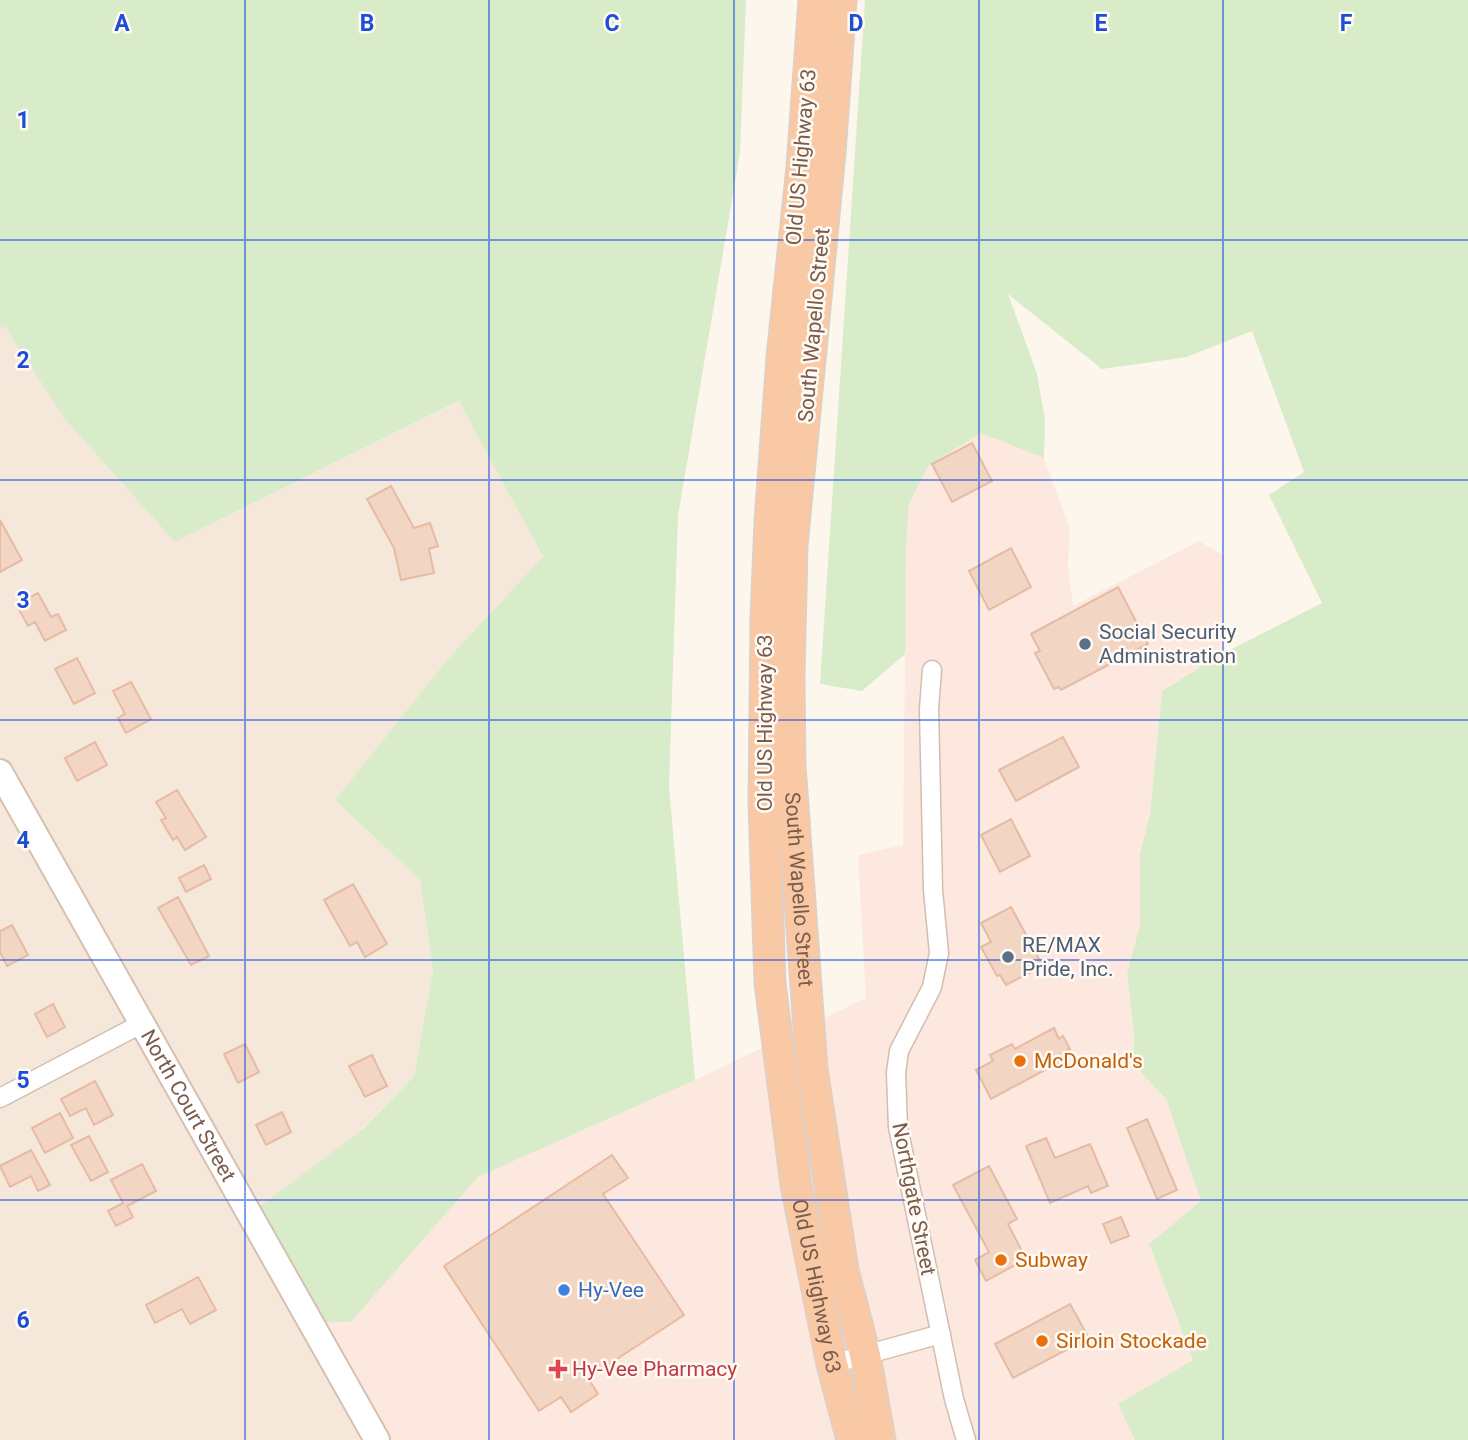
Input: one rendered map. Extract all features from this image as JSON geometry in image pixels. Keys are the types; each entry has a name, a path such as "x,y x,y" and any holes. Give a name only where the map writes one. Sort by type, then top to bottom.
{"highway":[{"name":"Old US Highway 63","path":"814,0 770,521 764,804 770,983 796,1185 832,1364 852,1440"},
{"name":"South Wapello Street","path":"841,0 830,153 792,546 790,765 812,1069 843,1270 865,1355 880,1440"}],"main road":[{"name":"North Court Street","path":"0,772 313,1322 377,1440"}],"street":[{"name":"Northgate Street","path":"932,670 929,709 933,890 939,953 932,987 899,1051 896,1073 898,1127 954,1399 966,1440"},
{"path":"0,1098 141,1024"},
{"path":"832,1364 941,1334"}],"shaded area":[{"path":"0,327 6,328 175,542 460,401 543,558 447,660 335,800 420,880 433,970 414,1076 362,1129 377,1440 0,1440"},
{"path":"981,433 1044,458 1070,529 1068,564 1073,606 1199,541 1224,556 1220,655 1162,691 1150,814 1140,854 1140,925 1127,973 1134,1034 1133,1064 1166,1099 1202,1201 1149,1244 1193,1360 1119,1404 1135,1440 378,1440 313,1322 351,1322 478,1177 695,1080 866,998 858,855 903,845 906,551 909,504 929,465"}],"green space":[{"path":"0,0 746,0 740,153 678,516 669,787 695,1080 478,1177 351,1322 313,1322 250,1214 362,1130 414,1076 433,970 420,880 335,800 447,660 543,557 459,401 175,542 65,419 6,328 0,327"},
{"path":"865,0 1468,0 1468,1440 1135,1440 1118,1404 1193,1360 1149,1244 1201,1201 1166,1099 1133,1064 1134,1034 1127,973 1140,925 1140,854 1150,814 1162,691 1220,655 1322,603 1269,495 1304,472 1252,331 1187,357 1102,369 1008,294 1037,374 1045,420 1044,458 981,433 929,465 909,504 905,654 862,691 820,684"}],"building":[{"path":"972,443 992,481 952,502 932,464"},
{"path":"391,486 414,528 430,523 438,546 429,549 434,573 401,580 394,548 367,499"},
{"path":"0,520 22,560 0,572"},
{"path":"1011,548 1031,587 989,610 969,571"},
{"path":"1118,587 1148,644 1061,690 1059,687 1054,689 1035,653 1040,651 1031,634"},
{"path":"38,593 51,617 58,614 66,630 45,641 35,622 28,626 16,604"},
{"path":"77,658 95,693 74,704 55,669"},
{"path":"131,682 151,719 126,733 118,718 125,714 113,691"},
{"path":"1063,737 1079,767 1016,801 999,770"},
{"path":"95,742 107,765 77,781 65,758"},
{"path":"177,790 206,837 185,850 177,837 173,840 161,820 166,818 156,802"},
{"path":"1011,819 1030,856 1000,872 981,835"},
{"path":"204,865 211,879 186,892 179,878"},
{"path":"353,884 387,944 365,957 357,942 350,946 324,900"},
{"path":"178,897 209,956 191,965 158,908"},
{"path":"1011,907 1043,966 1006,985 1000,975 997,976 981,947 991,942 981,923"},
{"path":"12,925 28,955 7,966 0,952 0,931"},
{"path":"53,1004 65,1027 47,1037 35,1014"},
{"path":"1054,1028 1059,1039 1063,1036 1070,1049 1066,1051 1069,1057 991,1099 976,1070 993,1061 990,1055 1012,1044 1015,1049"},
{"path":"245,1044 259,1072 238,1083 224,1054"},
{"path":"372,1055 387,1086 365,1097 349,1066"},
{"path":"95,1081 113,1115 94,1125 86,1108 70,1116 61,1099"},
{"path":"282,1112 291,1132 266,1145 256,1125"},
{"path":"60,1113 73,1138 45,1153 32,1128"},
{"path":"1147,1119 1177,1190 1157,1199 1127,1128"},
{"path":"89,1136 108,1172 91,1181 71,1145"},
{"path":"1046,1138 1055,1158 1090,1144 1108,1186 1091,1193 1088,1186 1050,1203 1026,1146"},
{"path":"31,1150 50,1185 38,1191 31,1176 10,1187 0,1166"},
{"name":"Hy-Vee","path":"612,1155 628,1178 603,1194 684,1315 588,1378 598,1394 571,1412 561,1397 539,1411 444,1266"},
{"path":"142,1164 156,1191 127,1206 133,1217 116,1226 108,1211 123,1203 111,1180"},
{"path":"989,1166 1017,1219 1008,1224 1026,1259 986,1281 975,1260 989,1252 953,1185"},
{"path":"1121,1217 1129,1236 1111,1243 1103,1224"},
{"path":"198,1277 216,1310 190,1324 182,1309 155,1323 146,1305"},
{"name":"Sirloin Stockade","path":"1070,1304 1089,1338 1013,1378 995,1344"}],"place":[{"name":"Social Security Administration","path":"1085,644"},
{"name":"RE/MAX Pride, Inc.","path":"1008,957"},
{"name":"McDonald's","path":"1020,1061"},
{"name":"Subway","path":"1001,1260"},
{"name":"Hy-Vee","path":"564,1290"},
{"name":"Sirloin Stockade","path":"1042,1341"},
{"name":"Hy-Vee Pharmacy","path":"558,1369"}]}
